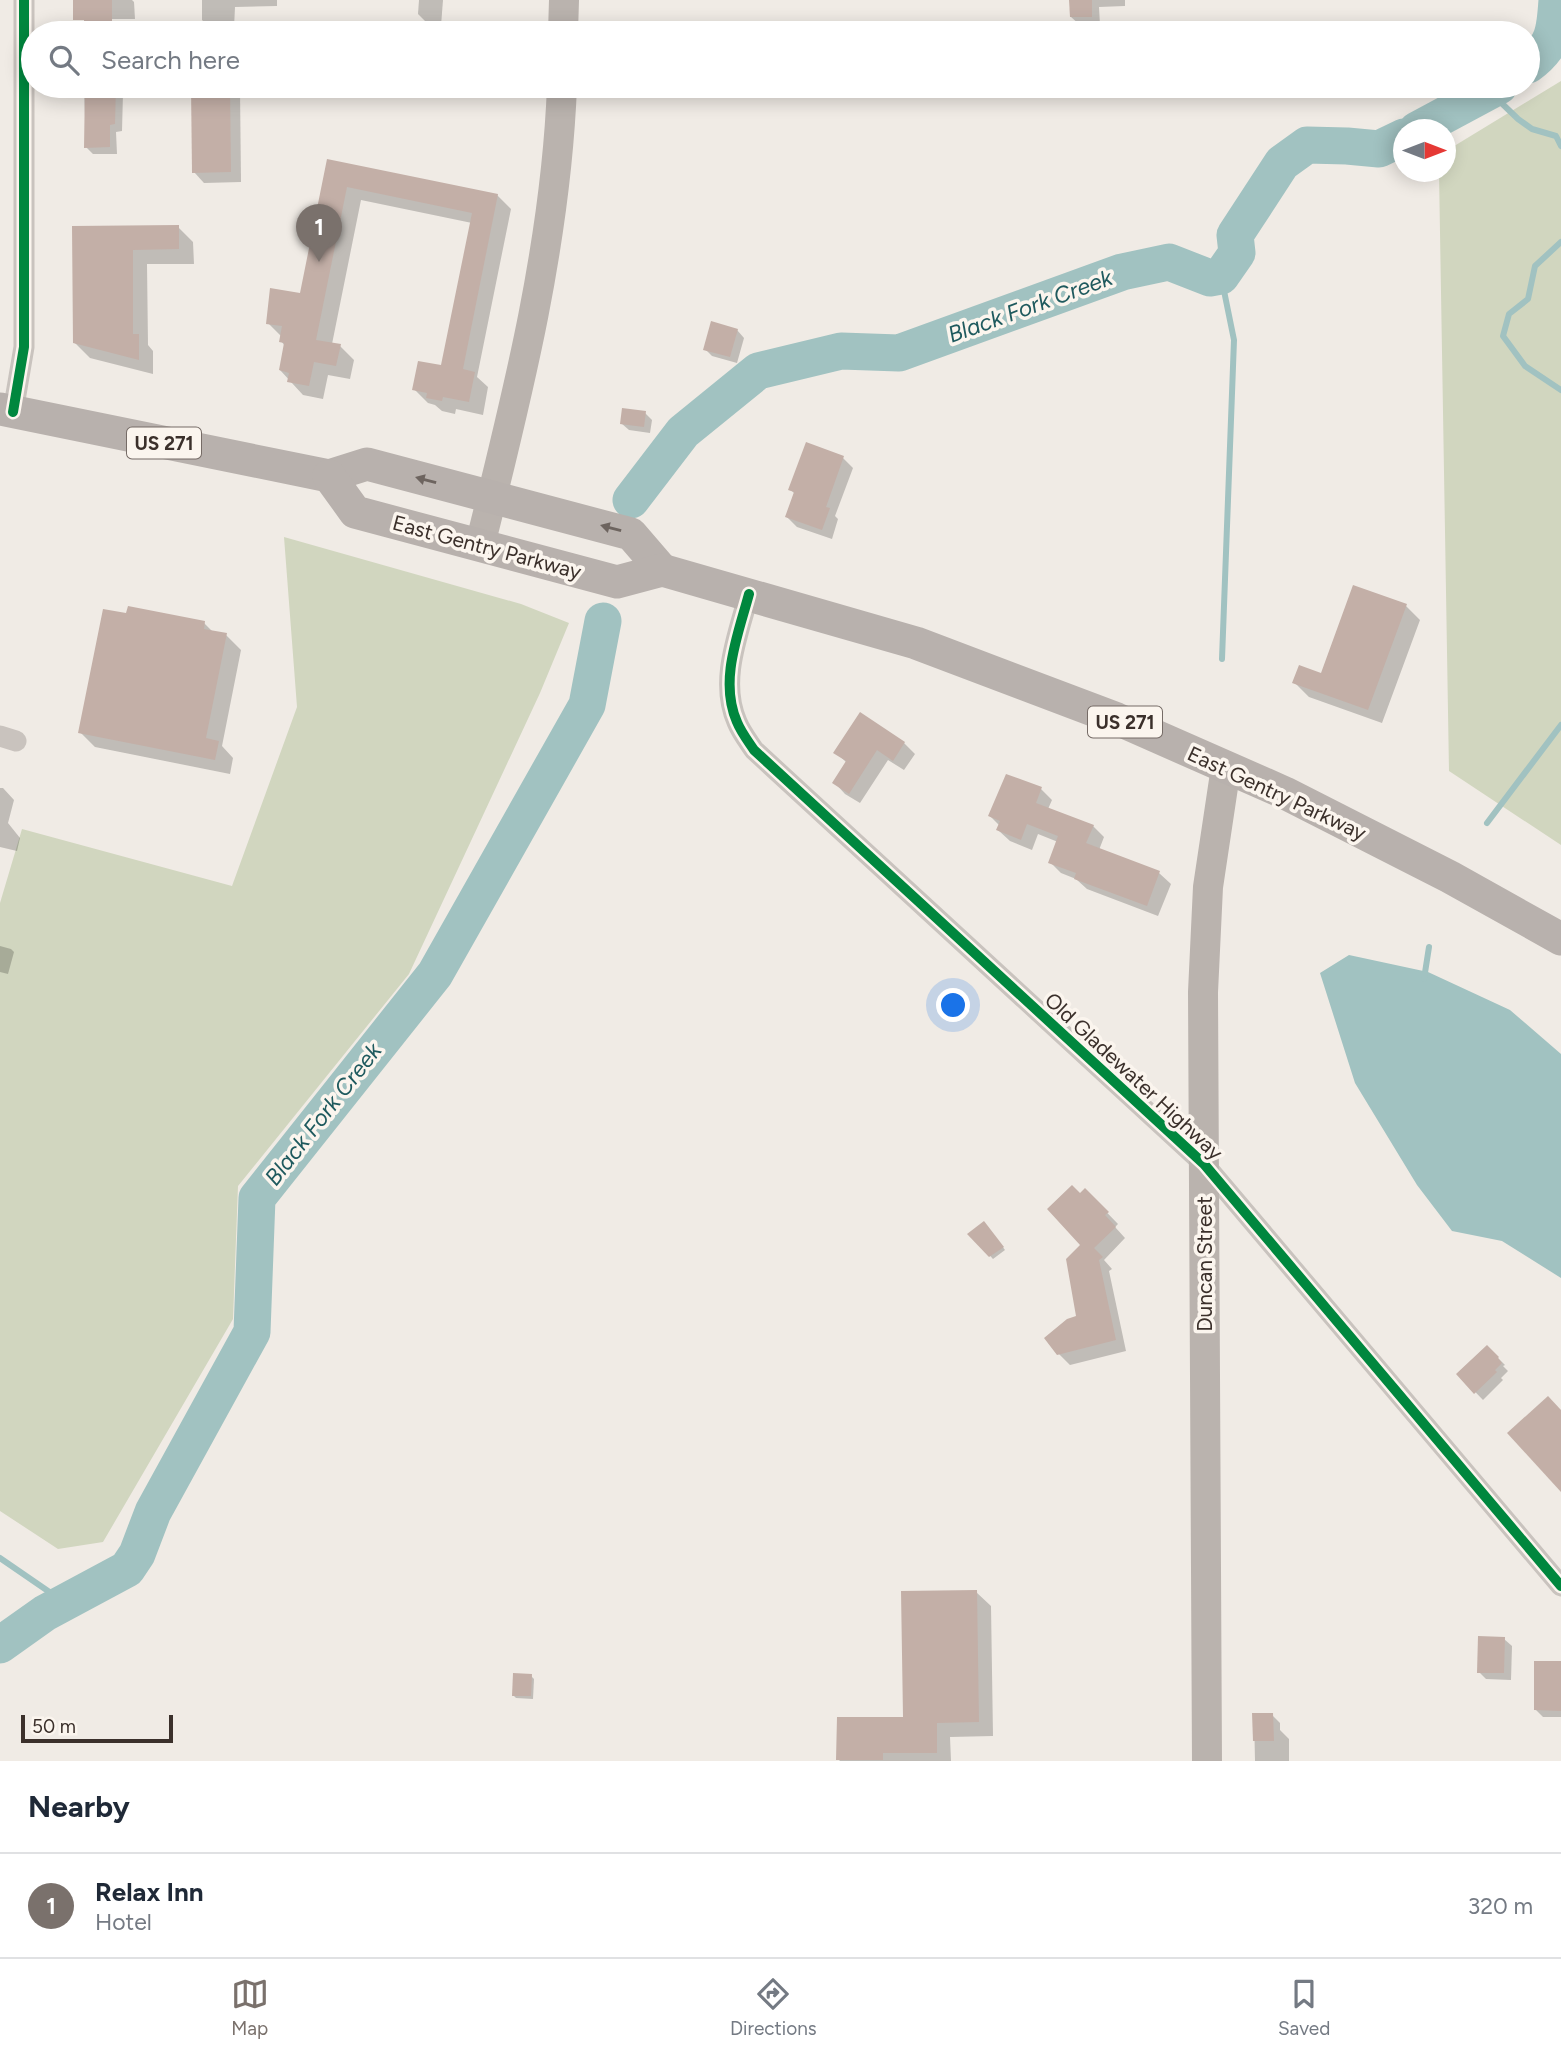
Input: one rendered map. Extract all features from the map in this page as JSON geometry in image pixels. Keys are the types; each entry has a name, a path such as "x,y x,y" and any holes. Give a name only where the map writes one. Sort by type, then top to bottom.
{"main road":[{"name":"US 271","path":"6,410 329,476 367,464 631,534 662,570"},
{"name":"East Gentry Parkway","path":"329,476 355,512 617,582 662,570 916,643 1117,719 1285,793 1439,871 1561,939"}],"street":[{"path":"24,0 24,21"},
{"path":"563,21 564,0"},
{"path":"6,410 24,347 24,98"},
{"path":"480,545 523,371 545,256 561,98"},
{"name":"Old Gladewater Highway","path":"748,594 731,663 729,683 736,720 754,750 1204,1164 1561,1586"},
{"name":"Duncan Street","path":"1207,1761 1203,992 1208,887 1226,768"}],"green space":[{"path":"1561,81 1561,845 1449,771 1439,182 1456,182 1456,145 1533,98 1540,98 1540,94"},
{"path":"284,537 521,604 569,623 540,693 409,974 238,1186 233,1319 103,1542 58,1549 0,1511 0,903 22,829 232,886 297,707"}],"water":[{"path":"1349,955 1428,972 1510,1010 1561,1054 1561,1278 1502,1241 1452,1231 1417,1185 1355,1083 1320,973"}],"building":[{"path":"73,0 112,0 112,21 73,20"},
{"path":"1069,0 1092,0 1092,17 1070,17"},
{"path":"85,98 116,98 115,124 110,125 110,147 84,148"},
{"path":"191,98 230,98 231,172 192,173"},
{"path":"327,159 498,194 463,369 475,372 469,402 443,397 442,401 426,398 427,393 412,390 418,361 441,365 472,213 347,187 316,340 341,344 336,366 314,362 309,386 287,382 289,373 279,370 284,343 279,342 282,326 266,324 270,288 300,293"},
{"path":"179,225 179,249 133,250 133,334 139,334 139,360 73,343 72,226"},
{"path":"711,321 738,329 730,357 703,350"},
{"path":"622,408 646,411 644,427 620,424"},
{"path":"806,442 844,456 826,507 830,508 822,530 785,517 794,492 788,490"},
{"path":"1353,585 1407,604 1368,710 1292,683 1299,665 1321,673"},
{"path":"128,606 205,621 204,629 227,633 206,738 219,741 215,760 78,733 103,609 126,613"},
{"path":"860,712 905,742 893,761 877,750 849,794 832,783 846,761 833,753"},
{"path":"1006,774 1042,787 1036,803 1094,825 1086,843 1160,871 1147,906 1074,879 1076,873 1048,863 1058,836 1027,824 1021,840 996,830 1000,821 988,816"},
{"path":"1072,1185 1080,1193 1085,1188 1109,1212 1105,1215 1116,1227 1094,1248 1103,1257 1099,1260 1116,1340 1057,1355 1044,1338 1067,1319 1076,1316 1066,1259 1080,1245 1047,1209"},
{"path":"984,1221 1004,1247 989,1257 967,1234"},
{"path":"1487,1345 1502,1363 1495,1370 1497,1372 1474,1394 1456,1374"},
{"path":"1548,1396 1561,1410 1561,1492 1507,1433"},
{"path":"977,1590 979,1722 937,1723 937,1753 883,1753 883,1760 836,1760 837,1717 903,1717 901,1591"},
{"path":"1478,1636 1505,1637 1504,1673 1477,1673"},
{"path":"1534,1661 1561,1661 1561,1711 1534,1710"},
{"path":"513,1673 532,1674 531,1696 512,1696"},
{"path":"1252,1713 1273,1713 1274,1741 1253,1741"}],"waterway":[{"name":"Black Fork Creek","path":"1540,54 1552,37 1557,0"},
{"name":"Black Fork Creek","path":"1438,119 1477,98"},
{"path":"1496,98 1532,129 1556,136 1561,146"},
{"name":"Black Fork Creek","path":"631,500 683,432 758,371 841,351 899,353 1122,272 1169,262 1210,278 1221,276 1237,253 1235,235 1282,163 1307,145 1379,149 1393,142"},
{"path":"1561,242 1535,266 1528,299 1509,314 1503,336 1525,366 1561,390"},
{"path":"1221,276 1234,340 1222,659"},
{"name":"Black Fork Creek","path":"0,1645 45,1613 127,1569 137,1554 153,1512 252,1332 257,1198 435,974 587,705 603,621"},
{"path":"1487,823 1561,725"},
{"path":"1424,979 1429,947"},
{"path":"0,1558 64,1602"}],"cycle path":[{"path":"24,0 24,21"},
{"path":"13,412 24,347 24,98"},
{"path":"749,594 732,658 730,690 737,722 754,750 1204,1164 1561,1586"}],"place":[{"name":"Relax Inn","path":"319,262"}]}
